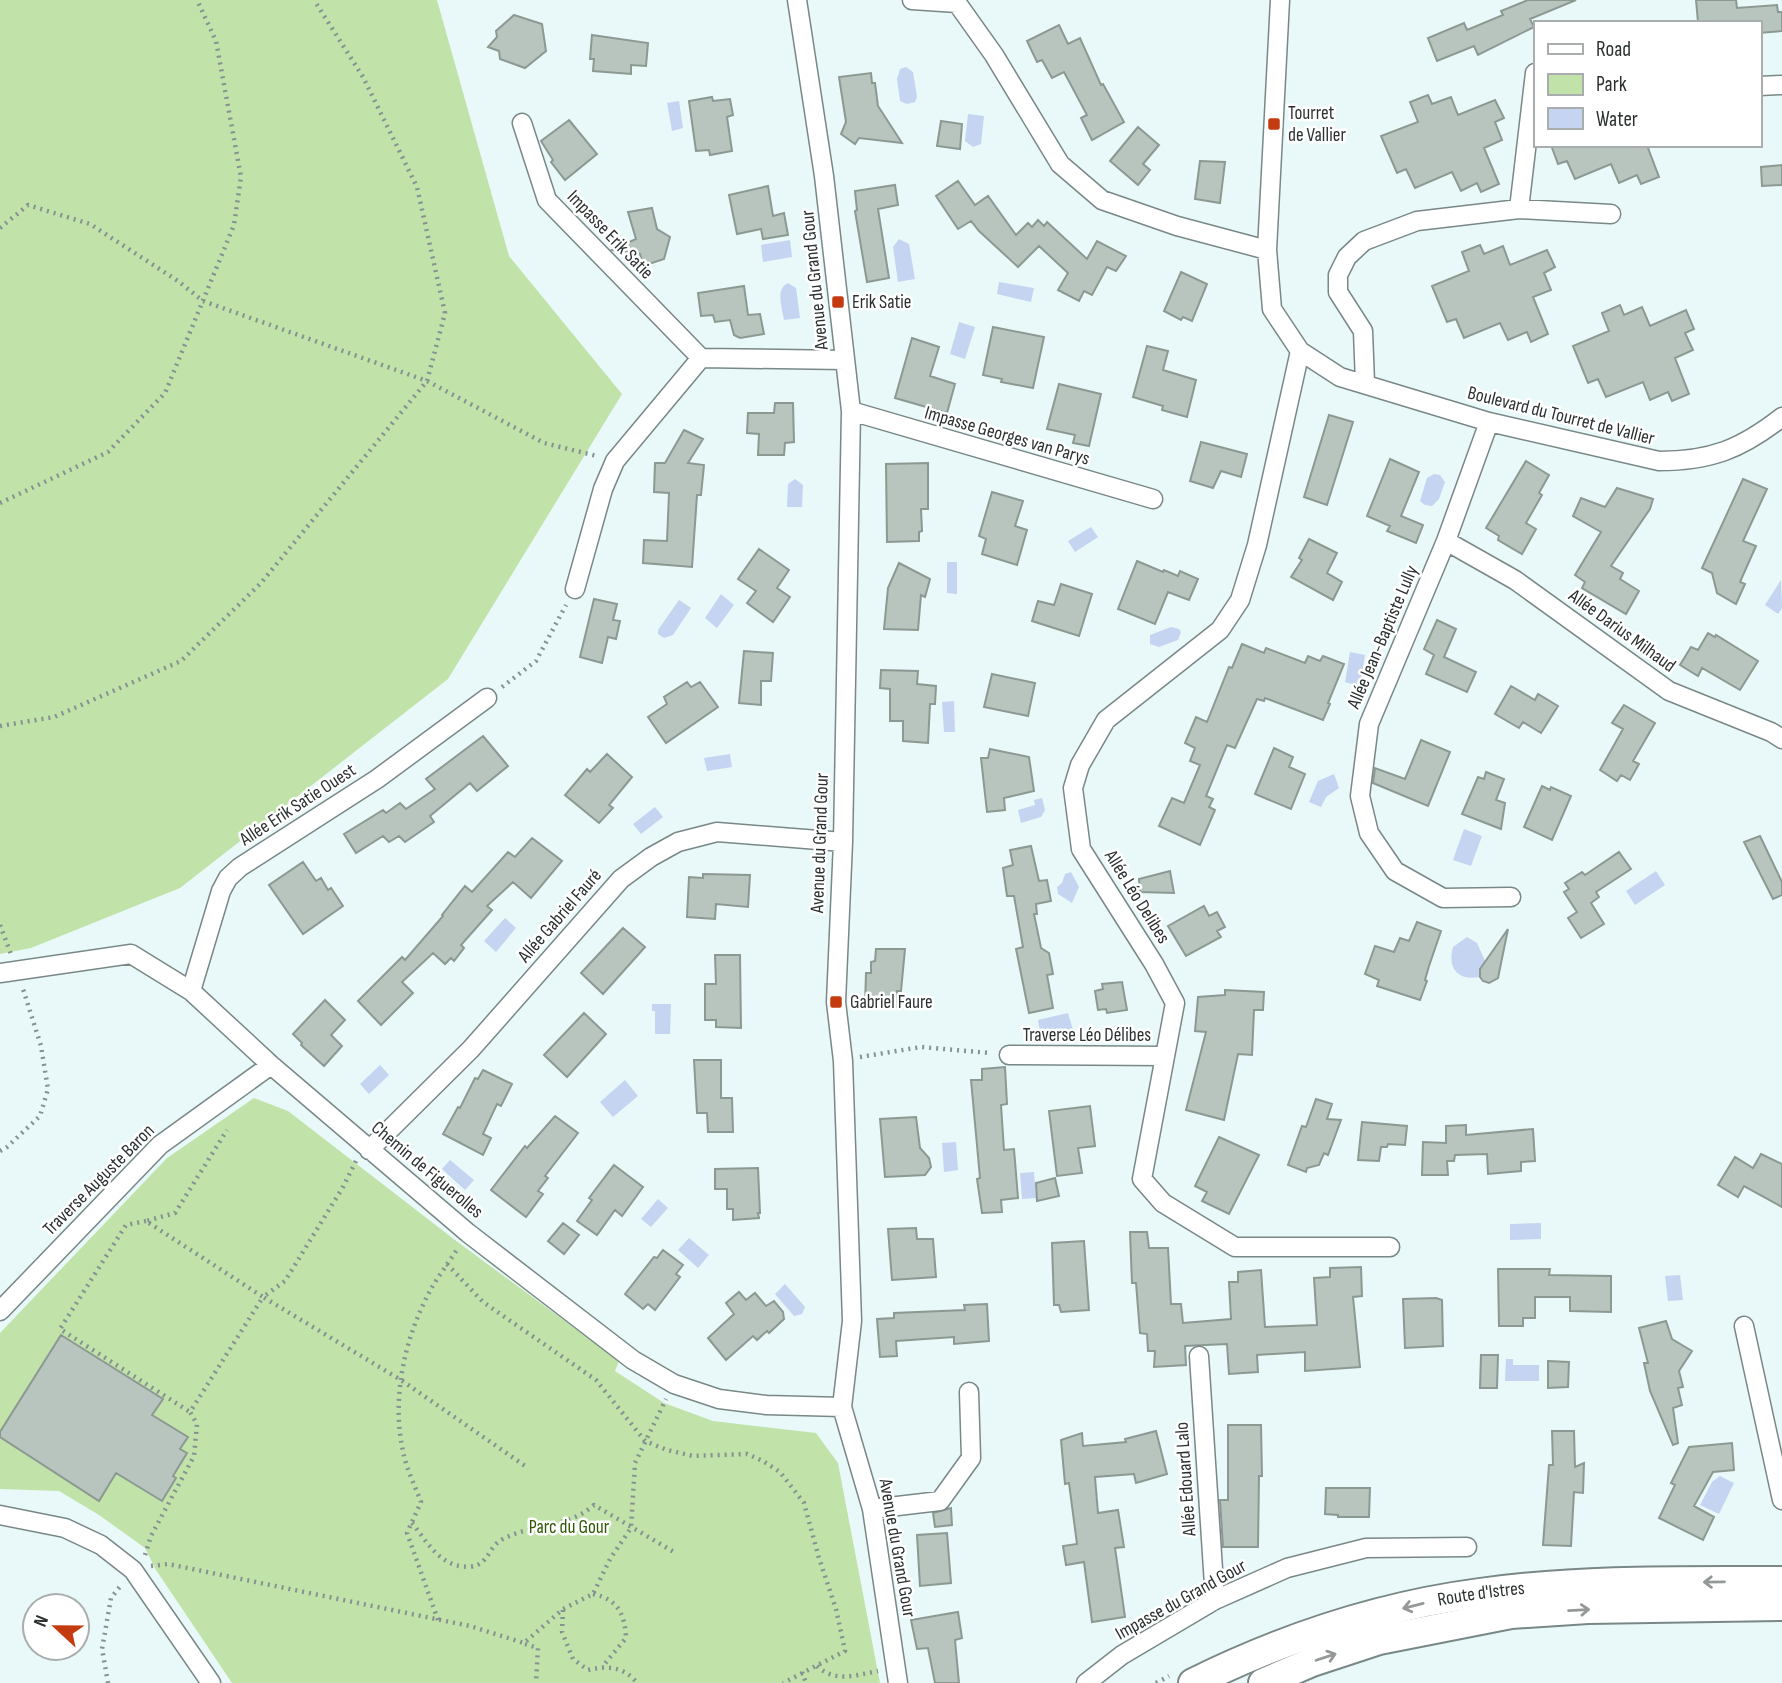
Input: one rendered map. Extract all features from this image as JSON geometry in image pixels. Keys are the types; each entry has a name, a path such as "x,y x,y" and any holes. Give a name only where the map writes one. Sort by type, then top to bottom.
{"main road":[{"name":"Route d'Istres","path":"1193,1683 1222,1668 1326,1629 1423,1603 1480,1593 1561,1585 1782,1581"},
{"name":"Route d'Istres","path":"1263,1683 1312,1662 1379,1640 1511,1614 1588,1609 1782,1606"}],"street":[{"name":"Avenue du Grand Gour","path":"797,0 824,176 851,411 843,842 836,1002 842,1060 852,1321 842,1408 872,1509 897,1675"},
{"path":"912,0 957,4 994,55 1060,164 1102,200 1177,226 1267,250"},
{"name":"Boulevard du Tourret de Vallier","path":"1280,0 1267,250 1272,309 1300,352 1340,377 1489,422 1659,461 1686,461 1725,453 1759,435 1782,418"},
{"path":"1519,209 1534,82"},
{"path":"1761,86 1782,85"},
{"name":"Impasse Erik Satie","path":"522,123 547,200 701,358"},
{"path":"1365,383 1363,331 1338,292 1338,275 1347,257 1364,241 1417,222 1519,209 1611,214"},
{"name":"Allée Léo Delibes","path":"1300,352 1257,545 1240,600 1220,630 1106,720 1080,765 1073,788 1081,849 1147,953 1175,1003 1142,1179 1163,1203 1235,1247 1390,1247"},
{"path":"575,589 603,489 614,461 701,358 845,360"},
{"name":"Impasse Georges van Parys","path":"851,411 1153,499"},
{"name":"Allée Jean-Baptiste Lully","path":"1489,422 1446,541 1369,724 1360,796 1368,833 1395,871 1443,898 1511,897"},
{"name":"Allée Darius Milhaud","path":"1446,541 1515,580 1669,691 1782,739"},
{"name":"Allée Erik Satie Ouest","path":"191,990 221,891 228,878 240,867 377,779 487,698"},
{"name":"Allée Gabriel Fauré","path":"366,1147 471,1049 621,879 651,857 678,842 716,832 843,842"},
{"name":"Chemin de Figuerolles","path":"8,971 131,954 191,990 271,1065 468,1233 633,1360 674,1384 719,1399 766,1405 842,1408"},
{"name":"Traverse Léo Délibes","path":"1009,1055 1165,1056"},
{"name":"Traverse Auguste Baron","path":"0,1311 160,1144 271,1065"},
{"path":"1744,1326 1782,1500"},
{"name":"Allée Edouard Lalo","path":"1199,1356 1215,1600"},
{"path":"872,1509 940,1501 971,1458 970,1392"},
{"path":"0,1515 65,1528 101,1545 133,1570 211,1683"},
{"name":"Impasse du Grand Gour","path":"1086,1683 1122,1655 1215,1600 1287,1567 1366,1548 1468,1546"}],"path":[{"path":"0,503 108,453 165,393 234,225 241,177 216,41 197,0"},
{"path":"0,726 54,717 181,661 261,583 427,381 445,313 417,187 363,77 314,0"},
{"path":"0,228 28,205 90,224 178,281 203,301 427,381 544,443 614,461"},
{"path":"487,698 536,661 575,589"},
{"path":"0,925 8,971 41,1046 48,1089 40,1116 0,1151"},
{"path":"842,1060 921,1047 1009,1055"},
{"path":"151,1536 194,1456 197,1424 190,1412 60,1329 126,1225 175,1213 227,1130"},
{"path":"190,1412 263,1297 285,1281 366,1147"},
{"path":"146,1221 263,1297 401,1380 528,1468"},
{"path":"438,1620 407,1533 421,1502 403,1453 398,1415 401,1380 412,1332 431,1289 447,1264 483,1302 596,1380 645,1441 693,1456 747,1454 780,1472 804,1503 836,1609 845,1651 783,1683"},
{"path":"524,1643 563,1609 593,1594 610,1559 621,1546 631,1528 635,1463 674,1384"},
{"path":"411,1523 438,1555 458,1566 477,1566 489,1556 500,1540 583,1515 594,1505 674,1552"},
{"path":"133,1570 168,1564 470,1626 538,1648 536,1683"},
{"path":"108,1683 102,1649 111,1598 121,1586"},
{"path":"593,1594 606,1597 619,1610 625,1623 626,1638 602,1667"},
{"path":"563,1609 562,1632 573,1659 588,1670 602,1667 629,1672 637,1683"},
{"path":"817,1666 826,1675 897,1675"},
{"path":"803,1672 806,1683"}],"green space":[{"path":"0,0 437,0 509,256 622,394 448,679 180,888 31,948 0,954"},
{"name":"Parc du Gour","path":"254,1098 288,1111 455,1240 619,1361 615,1371 664,1403 713,1421 816,1433 838,1463 880,1683 232,1683 156,1570 145,1548 59,1491 0,1489 0,1333 167,1158"}],"water":[{"path":"906,67 913,72 917,97 915,102 907,104 900,101 897,79 900,69"},
{"path":"679,101 683,128 672,131 667,103"},
{"path":"968,114 984,116 981,144 973,147 965,141"},
{"path":"899,239 909,244 915,279 898,282 893,247"},
{"path":"790,240 792,257 763,262 761,245"},
{"path":"999,282 1034,288 1031,302 997,294"},
{"path":"788,283 796,288 800,318 784,320 780,294"},
{"path":"959,322 975,327 965,359 950,354"},
{"path":"1434,474 1440,475 1445,482 1439,499 1432,506 1425,505 1420,501 1427,478"},
{"path":"795,479 803,485 802,507 787,507 788,484"},
{"path":"1091,527 1098,537 1075,552 1068,541"},
{"path":"947,562 957,562 957,594 947,593"},
{"path":"1781,580 1782,608 1778,614 1765,605"},
{"path":"721,594 734,605 717,628 705,618"},
{"path":"679,600 691,608 673,635 664,638 658,634 658,630"},
{"path":"1171,627 1181,632 1178,640 1159,647 1150,644 1150,635"},
{"path":"1350,652 1365,655 1360,686 1345,682"},
{"path":"954,701 955,732 944,732 942,702"},
{"path":"730,754 732,767 707,771 704,758"},
{"path":"1334,774 1339,788 1326,797 1321,807 1309,802 1318,781"},
{"path":"1042,798 1045,810 1041,817 1021,823 1018,810 1035,805 1034,800"},
{"path":"655,807 663,817 641,834 633,824"},
{"path":"1464,829 1482,836 1471,866 1453,860"},
{"path":"1656,871 1665,885 1635,905 1626,891"},
{"path":"1071,872 1079,887 1072,903 1058,894 1057,887 1062,883 1065,874"},
{"path":"505,918 516,928 496,952 484,941"},
{"path":"1467,937 1477,943 1486,963 1480,969 1480,977 1460,975 1453,967 1453,947"},
{"path":"652,1004 671,1004 670,1034 655,1034 655,1011 652,1011"},
{"path":"1068,1013 1073,1030 1041,1036 1038,1020"},
{"path":"380,1065 389,1075 369,1094 360,1084"},
{"path":"625,1080 638,1096 613,1117 600,1102"},
{"path":"956,1142 958,1170 944,1172 942,1143"},
{"path":"450,1160 474,1180 465,1190 442,1169"},
{"path":"1034,1172 1036,1198 1022,1199 1020,1173"},
{"path":"658,1199 668,1208 651,1227 641,1219"},
{"path":"1541,1223 1541,1239 1510,1240 1510,1224"},
{"path":"689,1238 709,1255 698,1268 678,1250"},
{"path":"1680,1275 1683,1300 1668,1301 1665,1276"},
{"path":"785,1284 805,1307 802,1314 794,1316 775,1294"},
{"path":"1506,1359 1513,1359 1513,1365 1539,1365 1539,1381 1505,1381"},
{"path":"1720,1476 1734,1483 1719,1514 1700,1505 1712,1482"}],"building":[{"path":"1528,0 1576,0 1530,19 1534,27 1478,55 1474,46 1437,61 1428,38 1464,23 1467,30 1503,15 1501,11"},
{"path":"1696,0 1736,0 1737,8 1777,5 1778,12 1782,12 1782,31 1761,33 1761,21 1698,21"},
{"path":"514,15 542,24 546,51 525,68 500,59 499,51 488,47 497,37 496,31"},
{"path":"1059,25 1068,44 1080,38 1101,85 1103,84 1124,122 1092,140 1081,118 1087,115 1064,72 1052,78 1042,60 1037,62 1027,41"},
{"path":"592,35 648,43 646,66 631,65 631,74 593,71 594,59 590,59"},
{"path":"871,73 878,106 902,143 859,138 855,144 841,134 846,122 839,77"},
{"path":"1428,95 1432,104 1451,97 1458,115 1495,100 1504,118 1495,122 1502,140 1484,148 1499,184 1481,192 1477,183 1461,191 1452,172 1415,188 1406,169 1397,173 1381,136 1418,122 1410,102"},
{"path":"712,97 713,101 730,99 733,115 727,117 732,151 710,155 709,150 696,151 689,101"},
{"path":"569,120 597,154 565,180 551,162 553,160 541,141"},
{"path":"941,121 962,124 960,149 937,146"},
{"path":"1138,127 1159,145 1143,164 1150,170 1138,185 1110,161"},
{"path":"1552,147 1650,147 1648,148 1659,177 1641,184 1637,175 1619,183 1611,164 1575,179 1567,161 1558,164"},
{"path":"1200,161 1225,162 1220,203 1195,199"},
{"path":"1782,165 1782,185 1762,186 1761,167"},
{"path":"958,181 975,205 988,196 1016,235 1028,223 1032,227 1038,220 1044,226 1047,222 1087,259 1097,241 1126,256 1116,271 1107,267 1092,295 1084,291 1079,301 1058,290 1068,273 1039,246 1018,267 971,221 958,229 936,196"},
{"path":"895,185 898,205 878,209 889,278 867,282 855,211 855,191"},
{"path":"768,186 773,216 784,213 788,235 763,239 761,229 737,234 729,195"},
{"path":"652,208 657,229 670,237 664,259 643,266 640,254 612,250 636,239 628,212"},
{"path":"1480,245 1484,254 1503,246 1510,265 1547,250 1555,267 1544,273 1551,290 1533,297 1548,334 1531,342 1527,332 1508,340 1500,323 1464,338 1456,319 1447,322 1432,286 1469,271 1462,252"},
{"path":"1181,272 1207,284 1192,321 1183,317 1181,320 1164,311"},
{"path":"744,286 748,315 760,314 764,334 740,338 734,335 730,320 715,322 713,315 701,316 698,293"},
{"path":"1620,305 1624,315 1642,307 1650,326 1686,310 1694,329 1685,333 1693,350 1675,358 1689,394 1672,401 1668,392 1650,400 1643,382 1606,397 1598,379 1588,383 1573,346 1609,331 1602,313"},
{"path":"993,327 1044,337 1033,388 1001,382 1002,379 983,375"},
{"path":"912,338 939,347 930,376 955,384 947,413 895,398"},
{"path":"1147,346 1168,351 1163,370 1196,380 1187,417 1162,410 1163,406 1133,397"},
{"path":"1059,384 1101,394 1089,446 1073,443 1075,435 1047,429"},
{"path":"775,403 793,403 794,442 785,443 784,455 758,455 759,434 747,433 748,413 774,413"},
{"path":"1329,415 1353,422 1327,505 1304,497"},
{"path":"684,430 703,439 688,463 704,465 701,495 697,495 692,567 643,563 644,540 667,541 669,493 654,492 655,463 665,463"},
{"path":"1201,442 1247,454 1241,477 1221,471 1213,488 1190,481"},
{"path":"1390,459 1419,472 1401,516 1423,525 1416,543 1387,531 1390,526 1367,516"},
{"path":"1526,461 1549,475 1539,493 1542,495 1526,523 1536,529 1522,554 1498,540 1499,536 1486,528"},
{"path":"928,463 928,509 921,509 922,531 919,532 919,541 887,542 886,464"},
{"path":"1743,479 1767,489 1743,541 1756,546 1740,582 1745,584 1736,604 1717,593 1712,573 1702,568"},
{"path":"1617,488 1653,499 1650,509 1611,566 1623,573 1620,579 1639,591 1626,614 1582,588 1585,582 1575,575 1601,532 1573,516 1581,498 1605,507"},
{"path":"992,492 1023,501 1015,526 1027,530 1017,565 982,554 986,539 979,536"},
{"path":"1309,539 1337,553 1327,573 1342,582 1333,600 1291,577 1302,560 1299,558"},
{"path":"759,549 789,570 777,588 790,597 773,622 747,603 756,591 738,579"},
{"path":"1137,561 1163,572 1164,570 1178,576 1180,571 1198,579 1189,600 1168,592 1155,624 1118,609"},
{"path":"899,563 930,579 925,597 921,595 918,630 884,629 888,588"},
{"path":"1061,584 1092,594 1079,636 1032,621 1038,601 1054,605"},
{"path":"594,599 617,604 613,620 620,621 616,639 608,637 602,663 580,657"},
{"path":"1437,620 1456,629 1444,657 1476,672 1467,692 1426,674 1434,655 1424,649"},
{"path":"1708,633 1715,637 1716,635 1758,661 1740,690 1702,668 1698,676 1680,665 1691,647 1698,650"},
{"path":"1242,644 1264,653 1266,648 1305,663 1308,656 1320,661 1323,656 1344,664 1323,720 1265,698 1264,701 1257,699 1235,748 1227,745 1206,796 1213,799 1209,807 1215,810 1200,845 1159,826 1172,798 1184,803 1200,765 1190,761 1195,748 1185,743 1196,717 1207,722 1229,667 1232,668"},
{"path":"744,651 773,653 771,681 761,681 761,705 739,703"},
{"path":"881,670 918,671 917,684 936,686 935,704 930,704 928,743 903,741 903,721 890,721 890,689 880,688"},
{"path":"992,674 1035,683 1028,716 984,707"},
{"path":"687,682 691,687 700,682 718,707 666,743 648,717 667,704 664,697"},
{"path":"1511,686 1535,700 1538,694 1558,706 1541,733 1523,722 1519,728 1495,714"},
{"path":"1624,705 1655,723 1633,761 1639,764 1630,780 1621,775 1617,781 1600,770 1623,729 1612,723"},
{"path":"483,736 508,766 477,791 470,783 430,816 434,822 405,842 399,836 389,842 383,836 356,853 344,834 383,810 386,813 400,803 406,809 435,789 426,779"},
{"path":"1421,740 1450,752 1428,806 1373,783 1375,768 1405,779"},
{"path":"1274,748 1293,757 1289,767 1305,774 1291,809 1255,794"},
{"path":"990,749 1029,757 1034,791 1004,798 1005,810 987,812 981,758 988,758"},
{"path":"607,754 632,777 609,805 613,808 599,823 565,795 587,769 590,772"},
{"path":"1486,772 1504,779 1496,800 1505,803 1501,829 1462,814 1478,777 1484,779"},
{"path":"1542,786 1571,796 1552,840 1524,827"},
{"path":"1760,836 1782,882 1782,895 1773,899 1744,842"},
{"path":"532,838 562,861 531,898 513,882 487,906 492,910 461,945 464,948 454,961 451,958 445,964 433,953 402,982 413,993 381,1025 358,1001 402,957 405,960 465,886 472,892 508,852 515,857"},
{"path":"1031,846 1039,881 1047,880 1051,901 1036,904 1037,914 1034,914 1041,948 1049,953 1053,974 1047,975 1053,1008 1029,1013 1016,949 1023,947 1014,896 1007,896 1003,868 1013,865 1010,850"},
{"path":"1619,852 1631,869 1596,892 1599,897 1591,903 1604,924 1581,938 1568,918 1577,912 1564,892 1569,889 1565,883 1582,872 1585,875"},
{"path":"303,862 316,881 321,878 328,890 331,888 343,906 303,934 269,885"},
{"path":"1170,871 1174,893 1140,892 1139,879"},
{"path":"703,874 750,875 748,907 716,904 715,919 687,917 689,877 703,878"},
{"path":"1204,906 1209,916 1217,912 1225,927 1217,931 1221,937 1186,956 1168,926"},
{"path":"1417,922 1441,931 1420,1000 1377,986 1379,980 1365,974 1375,946 1394,952 1400,938 1409,941"},
{"path":"623,928 645,947 603,994 581,973"},
{"path":"1508,929 1498,978 1489,983 1483,981 1480,969"},
{"path":"876,949 905,949 901,991 897,991 896,1007 865,1006 866,973 871,973 871,962 875,961"},
{"path":"715,955 740,955 741,1028 716,1027 716,1020 705,1020 705,984 716,984"},
{"path":"1122,982 1127,1010 1107,1013 1106,1009 1098,1010 1095,991 1103,989 1102,984"},
{"path":"1225,990 1264,992 1263,1010 1254,1010 1252,1055 1238,1054 1224,1120 1186,1110 1206,1032 1195,1031 1198,997 1225,995"},
{"path":"325,1000 345,1020 331,1035 342,1046 324,1066 293,1034"},
{"path":"584,1013 606,1034 567,1077 544,1055"},
{"path":"694,1060 721,1060 721,1098 732,1098 733,1132 708,1132 707,1113 697,1113"},
{"path":"1005,1067 1007,1104 1001,1105 1004,1150 1014,1149 1018,1198 1001,1200 1002,1212 982,1213 977,1179 980,1178 971,1080 982,1080 982,1069"},
{"path":"483,1070 512,1084 501,1106 497,1104 483,1134 491,1138 483,1155 443,1134 475,1078 478,1079"},
{"path":"1316,1099 1332,1104 1327,1119 1341,1120 1328,1155 1324,1153 1319,1165 1307,1168 1306,1172 1288,1165 1302,1126 1306,1127"},
{"path":"1090,1106 1095,1146 1078,1148 1082,1173 1057,1176 1049,1111"},
{"path":"555,1116 578,1133 545,1176 548,1178 538,1191 543,1194 526,1217 491,1190 525,1146 527,1148"},
{"path":"916,1117 920,1148 929,1158 931,1167 925,1175 885,1177 880,1119"},
{"path":"1362,1122 1407,1126 1405,1145 1388,1144 1387,1147 1381,1147 1379,1161 1358,1160"},
{"path":"1466,1125 1466,1135 1533,1129 1535,1161 1521,1162 1521,1171 1488,1174 1487,1154 1455,1155 1454,1161 1447,1161 1448,1175 1422,1175 1423,1142 1446,1143 1446,1126"},
{"path":"1219,1137 1259,1155 1229,1214 1202,1201 1207,1192 1195,1186"},
{"path":"1761,1154 1782,1164 1782,1207 1744,1186 1738,1197 1718,1185 1735,1157 1753,1168"},
{"path":"614,1165 643,1187 622,1216 615,1210 597,1235 577,1221 592,1200 589,1198"},
{"path":"758,1168 759,1218 733,1220 733,1209 727,1209 727,1189 715,1189 715,1169"},
{"path":"1055,1178 1059,1196 1037,1201 1036,1183"},
{"path":"563,1223 579,1235 564,1254 548,1241"},
{"path":"916,1228 917,1239 933,1239 936,1277 892,1280 888,1229"},
{"path":"1130,1232 1147,1232 1149,1248 1168,1248 1171,1304 1181,1304 1183,1323 1231,1319 1229,1282 1238,1282 1238,1272 1261,1270 1265,1327 1317,1325 1314,1278 1330,1277 1330,1268 1361,1267 1362,1296 1353,1297 1360,1367 1305,1371 1305,1352 1257,1355 1258,1372 1229,1374 1227,1344 1185,1346 1186,1365 1154,1367 1155,1351 1148,1351 1147,1334 1140,1333 1136,1283 1132,1283"},
{"path":"1084,1241 1089,1310 1061,1312 1059,1305 1054,1305 1052,1243"},
{"path":"663,1250 683,1265 676,1274 680,1277 655,1310 648,1304 643,1309 625,1294 654,1257 657,1258"},
{"path":"1498,1269 1550,1269 1549,1275 1611,1276 1611,1312 1570,1311 1570,1297 1535,1297 1535,1318 1523,1318 1523,1326 1499,1326"},
{"path":"739,1292 746,1300 755,1293 766,1306 774,1301 783,1312 784,1319 757,1340 753,1336 726,1360 708,1338 734,1314 726,1303"},
{"path":"1403,1299 1442,1300 1443,1346 1405,1348"},
{"path":"987,1304 989,1341 954,1344 954,1337 896,1341 897,1356 880,1357 877,1319 894,1318 894,1313 965,1310 964,1305"},
{"path":"1666,1321 1672,1339 1692,1351 1679,1371 1683,1387 1678,1388 1682,1405 1673,1408 1678,1443 1673,1445 1650,1391 1644,1363 1648,1363 1639,1328"},
{"path":"61,1335 163,1399 152,1415 188,1437 180,1449 187,1453 162,1501 116,1473 99,1501 0,1437 0,1432"},
{"path":"1481,1355 1498,1355 1497,1388 1480,1388"},
{"path":"1548,1361 1569,1362 1568,1387 1548,1388"},
{"path":"1228,1425 1261,1425 1262,1476 1259,1476 1258,1547 1223,1547 1220,1500 1228,1500"},
{"path":"1156,1431 1167,1474 1136,1483 1134,1474 1095,1477 1098,1513 1118,1510 1124,1547 1115,1548 1125,1617 1092,1622 1084,1562 1066,1565 1063,1546 1077,1544 1069,1483 1065,1484 1061,1440 1082,1433 1083,1446 1126,1442 1125,1439"},
{"path":"1552,1431 1574,1431 1575,1467 1584,1463 1583,1493 1574,1492 1571,1546 1543,1545 1549,1465 1553,1465"},
{"path":"1732,1443 1734,1470 1713,1472 1694,1506 1714,1517 1703,1540 1659,1518 1675,1485 1671,1483 1689,1447"},
{"path":"1326,1488 1370,1488 1369,1517 1338,1517 1325,1514"},
{"path":"951,1508 952,1525 935,1527 933,1513"},
{"path":"947,1533 951,1583 920,1586 917,1535"},
{"path":"958,1612 962,1638 955,1640 959,1683 935,1683 928,1648 917,1649 911,1620"}],"place":[{"name":"Tourret de Vallier","path":"1274,124"},
{"name":"Erik Satie","path":"838,302"},
{"name":"Gabriel Faure","path":"836,1002"}]}
